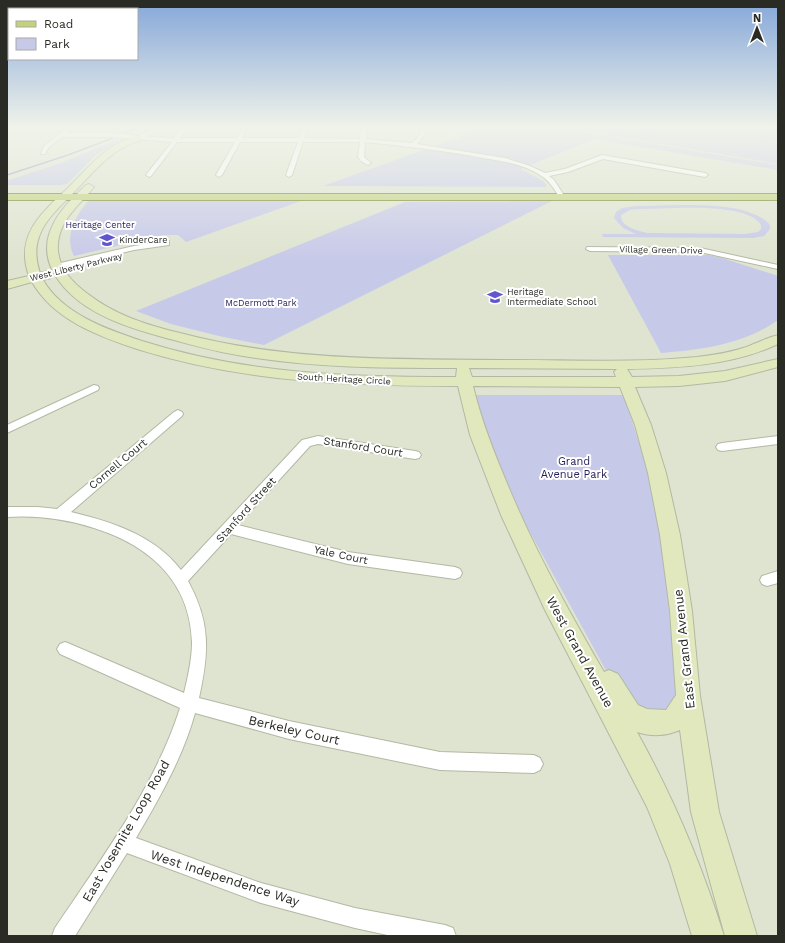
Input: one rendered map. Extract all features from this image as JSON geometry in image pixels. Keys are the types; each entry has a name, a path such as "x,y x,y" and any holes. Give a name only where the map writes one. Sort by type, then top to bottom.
{"main road":[{"path":"7,190 66,194"},
{"path":"7,197 66,194 560,194 778,191"},
{"path":"560,194 778,197"}],"street":[{"name":"South Heritage Circle","path":"88,172 46,214 33,237 30,254 35,275 44,291 52,299 70,314 86,323 139,345 185,358 242,370 310,378 368,381 463,373 623,373 663,381 709,378 740,373 778,363"},
{"path":"539,172 545,175 554,183 560,194"},
{"path":"545,175 557,172"},
{"path":"688,172 705,175"},
{"path":"56,270 53,244 55,231 65,215 95,180"},
{"name":"West Liberty Parkway","path":"7,279 35,275 134,248 166,243"},
{"name":"Village Green Drive","path":"590,249 700,250 717,252 755,263 778,267"},
{"name":"Village Green Drive","path":"755,263 765,269 778,273"},
{"name":"South Heritage Circle","path":"56,270 73,290 103,311 153,330 198,343 243,352 309,361 370,364 463,373"},
{"name":"West Liberty Parkway","path":"7,285 35,275"},
{"name":"South Heritage Circle","path":"623,373 667,364 719,358 760,347 778,339"},
{"name":"West Grand Avenue","path":"463,373 466,393 486,452 511,517 539,577 634,751 668,821 689,873 708,936"},
{"name":"East Grand Avenue","path":"623,373 643,425 657,474 670,535 681,611 688,696 705,812 741,936"},
{"path":"7,429 94,388"},
{"name":"Cornell Court","path":"58,514 178,414"},
{"name":"Stanford Court","path":"311,441 318,440 415,455"},
{"path":"722,447 778,440"},
{"name":"Stanford Street","path":"181,579 306,443 311,441"},
{"name":"East Yosemite Loop Road","path":"7,512 40,512 58,514 130,536 154,551 181,579 193,608 199,639 197,670 191,704 180,735 162,774 123,842 63,936"},
{"name":"Yale Court","path":"229,528 348,558 455,573"},
{"path":"571,638 597,663 628,713 636,718 656,723 673,720 678,716 688,696"},
{"name":"Berkeley Court","path":"65,649 191,704 289,730 440,761 534,764"},
{"name":"West Independence Way","path":"123,842 261,893 355,918 445,936"}],"green space":[{"path":"33,172 79,172 67,184 61,185 7,185 7,180"},
{"path":"362,172 527,172 543,181 547,186 545,187 323,186"},
{"name":"Heritage Center","path":"88,201 301,201 186,242 178,235 163,235 74,256 70,241 72,227"},
{"name":"McDermott Park","path":"552,201 264,345 171,324 136,311 405,202"},
{"path":"688,205 727,207 759,216 770,225 770,229 764,236 753,238 603,237 602,234 636,234 623,228 614,218 616,212 622,208 637,206","holes":["724,209 740,212 753,217 761,225 761,229 758,232 745,234 648,233 631,228 624,223 622,219 621,215 630,210"]},
{"path":"608,255 709,255 778,276 778,320 751,335 737,340 707,348 661,353"},
{"name":"Grand Avenue Park","path":"475,395 624,395 646,466 663,550 676,685 674,702 666,710 654,713 641,710 608,674 510,496 489,441"}],"waterway":[{"path":"7,175 16,172"}],"place":[{"name":"KinderCare","path":"107,240"},
{"name":"Heritage Intermediate School","path":"495,297"}]}
